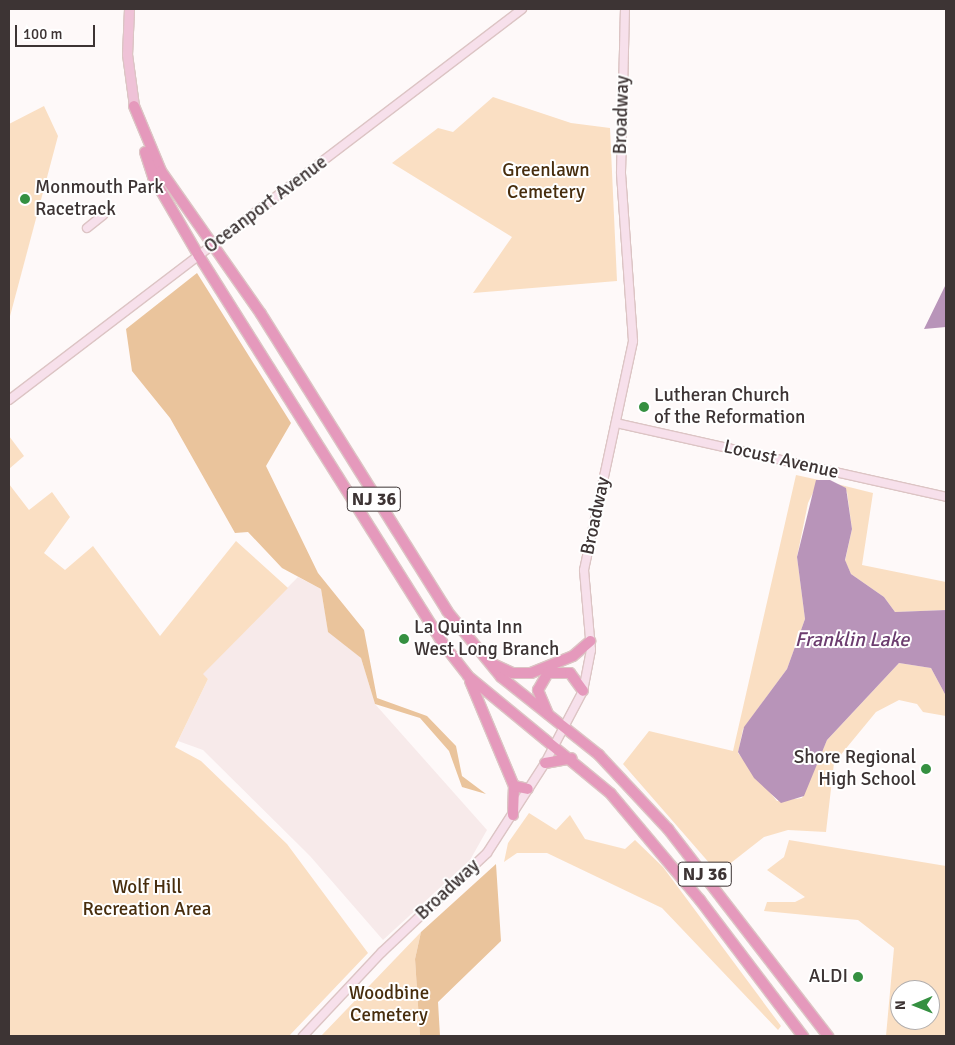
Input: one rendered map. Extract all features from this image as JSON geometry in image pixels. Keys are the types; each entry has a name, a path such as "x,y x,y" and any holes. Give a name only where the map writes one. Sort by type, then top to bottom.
{"highway":[{"name":"NJ 36","path":"134,106 159,168 215,244 416,567 484,658 552,719 605,761 674,835 828,1036"},
{"name":"NJ 36","path":"134,106 153,177 199,256 258,344 417,606 468,676 572,758 651,840 803,1036"},
{"path":"484,658 507,671 531,673 574,656 590,641"},
{"path":"552,719 538,696 543,677 566,671 583,691"},
{"path":"468,676 514,786 513,815"},
{"path":"545,763 572,758"},
{"path":"514,786 528,790"}],"main road":[{"name":"NJ 36","path":"129,9 127,54 134,106"}],"street":[{"name":"Oceanport Avenue","path":"9,400 522,9"},
{"name":"Broadway","path":"304,1036 382,952 480,860 513,815 545,763 583,691 590,641 584,570 633,335 620,172 625,9"},
{"path":"87,228 103,215"},
{"name":"Locust Avenue","path":"616,423 946,497"}],"shaded area":[{"path":"197,273 291,423 266,466 318,573 364,630 377,698 427,716 456,746 462,776 486,794 462,787 449,751 420,718 375,704 361,658 328,632 321,589 282,568 248,532 235,533 170,418 132,371 126,329"},
{"path":"298,577 321,589 328,631 361,658 375,704 487,830 470,860 383,940 310,856 203,750 178,741 208,679 202,674"},
{"path":"496,864 501,941 438,1002 440,1036 420,1036 415,959 421,932"}],"green space":[{"name":"Greenlawn Cemetery","path":"493,97 571,123 610,128 617,281 473,293 512,237 392,163 438,128 453,132"},
{"name":"Monmouth Park Racetrack","path":"44,106 58,136 9,320 9,124"},
{"path":"9,436 24,456 9,469"},
{"path":"796,475 819,480 808,503 797,557 805,619 787,669 743,729 738,753 777,801 802,798 827,740 899,663 931,668 946,696 946,716 923,712 917,704 899,700 876,712 834,763 826,832 788,830 764,837 718,873 623,764 649,731 733,751"},
{"name":"Wolf Hill Recreation Area","path":"9,484 29,510 52,492 70,517 44,553 65,570 93,546 160,636 236,541 288,588 203,674 208,679 175,747 201,761 287,844 368,953 289,1036 9,1036"},
{"path":"837,484 873,493 862,565 946,582 946,610 895,612 884,597 851,574 845,561 852,529 847,492"},
{"path":"529,813 556,830 570,815 585,839 625,849 635,840 663,867 781,1026 778,1030 662,908 547,853 517,853 504,862 508,843"},
{"path":"789,840 946,866 946,1036 886,1036 890,992 890,1030 940,1030 940,980 891,980 894,948 858,920 764,911 767,902 795,902 805,897 767,870 784,857"},
{"name":"Woodbine Cemetery","path":"421,932 415,959 420,1036 321,1036"}],"water":[{"path":"946,284 946,327 924,329"},
{"name":"Franklin Lake","path":"816,480 830,480 846,488 852,529 845,560 851,574 884,597 895,612 946,610 946,696 931,668 899,663 827,740 804,796 781,803 754,778 738,752 744,727 787,669 805,619 797,557"}],"place":[{"name":"Monmouth Park Racetrack","path":"25,199"},
{"name":"Lutheran Church of the Reformation","path":"644,407"},
{"name":"La Quinta Inn West Long Branch","path":"404,639"},
{"name":"Shore Regional High School","path":"926,769"},
{"name":"ALDI","path":"858,977"}]}
